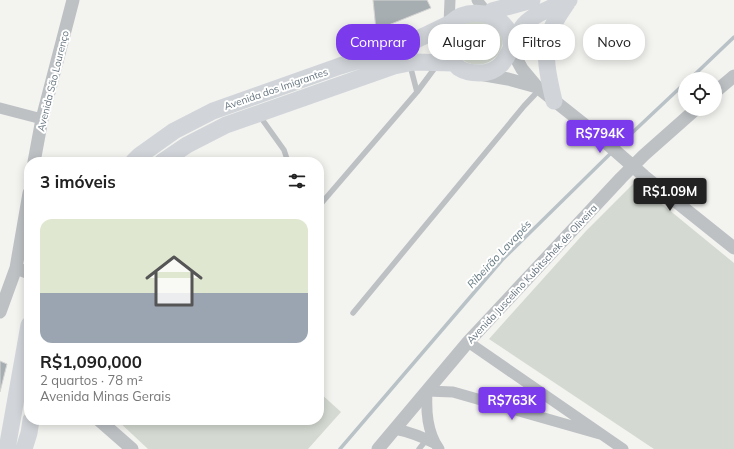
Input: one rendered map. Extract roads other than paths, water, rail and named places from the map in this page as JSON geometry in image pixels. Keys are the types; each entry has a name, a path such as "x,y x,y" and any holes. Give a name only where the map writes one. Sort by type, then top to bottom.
{"main road":[{"name":"Avenida dos Imigrantes","path":"449,24 466,10 532,0"},
{"path":"525,24 541,12 569,0"},
{"path":"554,100 548,76 545,54 549,35 556,19 569,0"},
{"path":"485,6 502,17 508,26"},
{"name":"Avenida dos Imigrantes","path":"138,157 174,131 212,111 340,66 399,48 428,34"},
{"path":"446,62 472,73 485,73 495,70 502,64 508,55"},
{"name":"Avenida dos Imigrantes","path":"169,157 187,145 226,124 394,66 409,63 446,62"},
{"path":"6,449 24,352"},
{"path":"24,449 30,425"}],"street":[{"name":"Avenida São Lourenço","path":"35,157 42,119 73,0"},
{"path":"449,24 450,0"},
{"path":"517,60 522,69 539,88 734,248"},
{"path":"472,73 508,79 539,88"},
{"path":"722,86 734,76"},
{"path":"0,108 42,119"},
{"name":"Avenida Juscelino Kubitschek de Oliveira","path":"378,449 468,342 633,166 688,116"},
{"path":"0,312 16,268 24,222"},
{"path":"16,268 24,271"},
{"path":"468,342 623,449"},
{"path":"433,441 426,409 427,391 453,392 600,434"},
{"path":"105,425 132,449"},
{"path":"395,429 433,441"}],"lane":[{"path":"324,200 417,92 446,62"},
{"path":"409,63 417,92"},
{"path":"352,313 539,88"},
{"path":"258,113 284,150 286,157"},
{"path":"419,449 433,441"}],"waterway":[{"name":"Ribeirão Lavapés","path":"697,72 734,37"},
{"name":"Ribeirão Lavapés","path":"616,148 678,90"},
{"name":"Ribeirão Lavapés","path":"340,449 502,260 612,152"}]}
